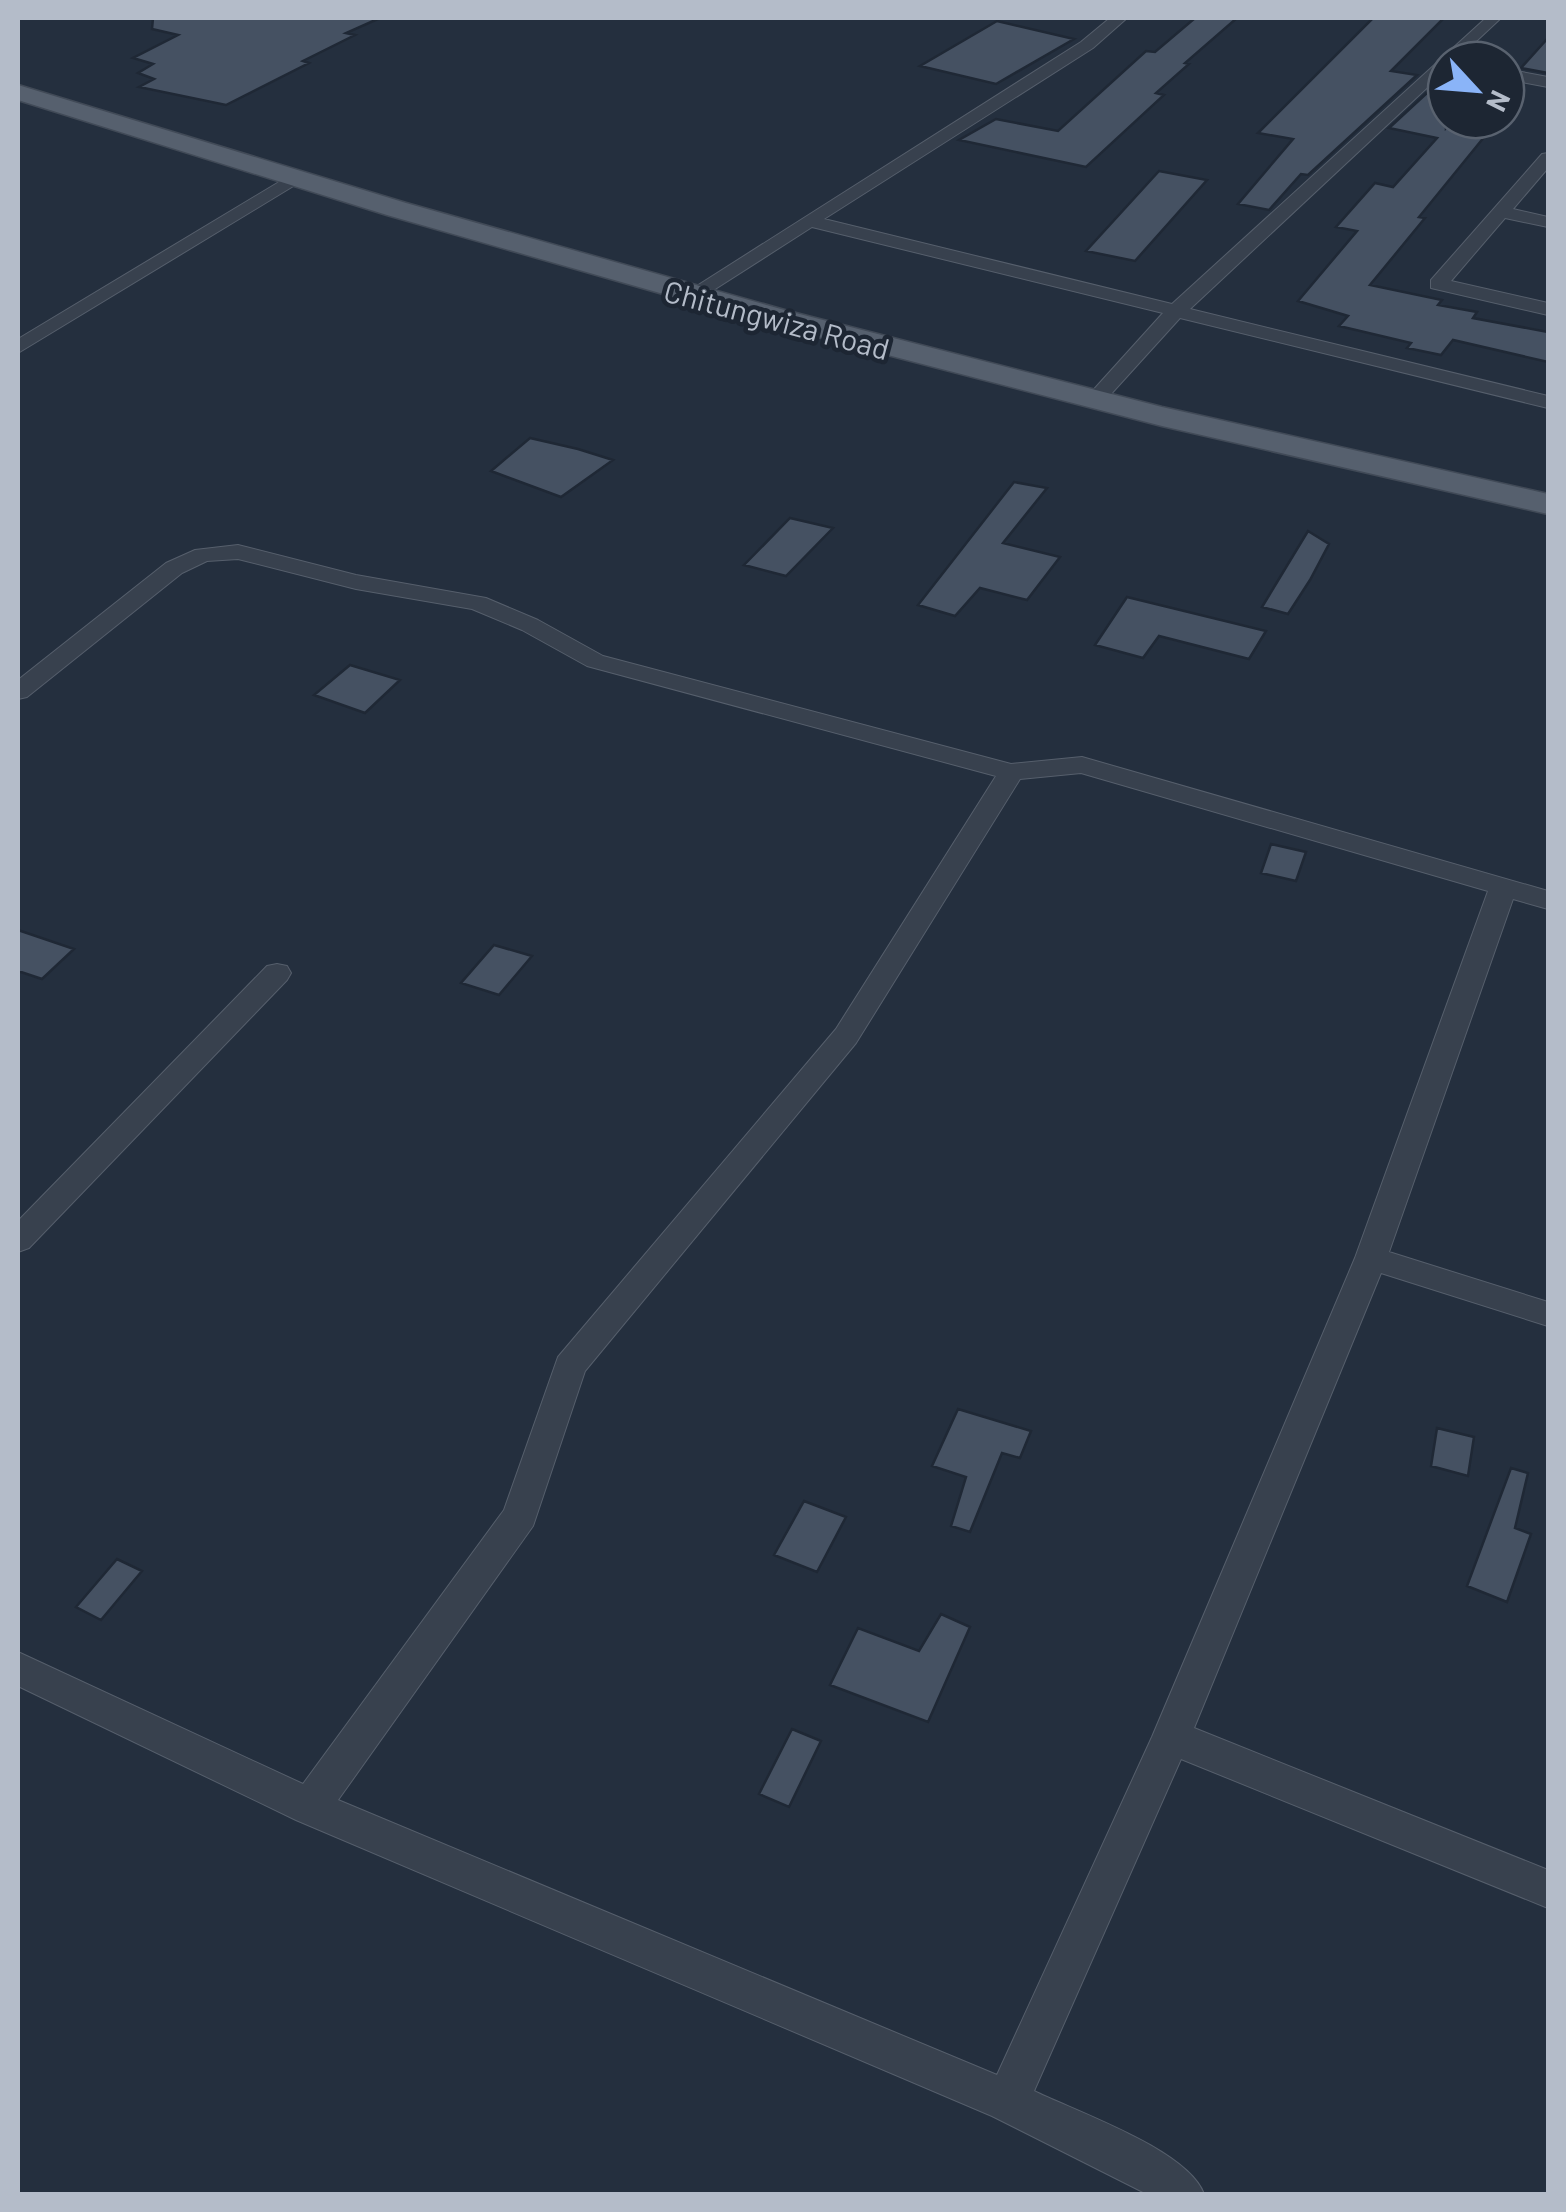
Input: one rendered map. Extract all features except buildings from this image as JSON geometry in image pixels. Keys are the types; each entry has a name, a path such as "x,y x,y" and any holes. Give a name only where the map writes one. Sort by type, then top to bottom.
{"main road":[{"name":"Chitungwiza Road","path":"18,92 691,296 1094,401 1548,504"}],"street":[{"path":"691,296 1086,45 1119,18"},
{"path":"1469,40 1494,18"},
{"path":"1094,401 1175,312 1426,80"},
{"path":"1548,158 1438,284 1548,309"},
{"path":"18,347 294,178"},
{"path":"1501,212 1548,222"},
{"path":"809,221 1548,402"},
{"path":"18,692 174,568 203,555 238,552 356,582 478,603 505,612 596,661 1012,772 1082,765 1548,900"},
{"path":"310,1808 520,1516 570,1366 846,1036 1012,772"},
{"path":"1007,2101 1170,1736 1371,1258 1503,888"},
{"path":"18,1240 277,973"},
{"path":"1371,1258 1548,1314"},
{"path":"18,1668 310,1808 1007,2101 1157,2174 1182,2194"},
{"path":"1170,1736 1548,1889"}]}
